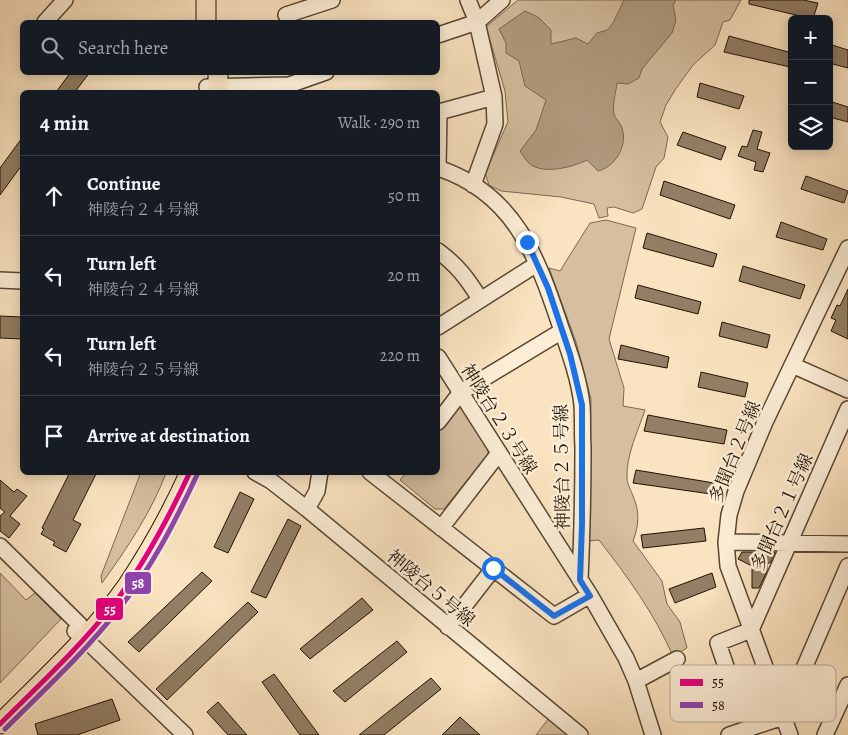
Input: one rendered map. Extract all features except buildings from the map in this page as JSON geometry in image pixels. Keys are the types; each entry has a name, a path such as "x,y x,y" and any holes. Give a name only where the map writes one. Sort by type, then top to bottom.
{"main road":[{"path":"206,0 206,20"},
{"path":"216,0 217,20"},
{"path":"0,724 80,631 126,571 156,519 175,475"},
{"path":"0,708 126,586 176,504 189,475"}],"street":[{"path":"47,20 65,0"},
{"path":"286,12 332,0"},
{"path":"468,0 477,22 494,97 495,124 473,185"},
{"path":"440,34 477,22 502,0"},
{"path":"213,84 289,79 310,75"},
{"path":"440,112 494,97"},
{"name":"神陵台２５号線","path":"440,170 458,176 473,185 492,198 510,216 527,242 548,288 570,354 582,405 580,580"},
{"name":"多聞台２号線","path":"764,665 728,566 726,542 729,516 736,491 765,422 848,248"},
{"path":"440,253 455,264 468,279 480,299"},
{"path":"440,326 537,264"},
{"path":"0,280 20,281"},
{"path":"440,419 461,392 562,331"},
{"name":"神陵台２３号線","path":"440,360 590,596 626,658 636,681 653,735"},
{"path":"792,365 848,390"},
{"name":"多聞台２１号線","path":"751,630 848,410"},
{"path":"441,528 499,453"},
{"name":"神陵台５号線","path":"260,475 307,509 580,735"},
{"path":"307,509 317,491 320,475"},
{"path":"374,475 554,616 590,596"},
{"path":"726,542 848,544"},
{"path":"0,546 80,631 185,735"},
{"path":"805,665 848,566"},
{"path":"448,627 493,568"},
{"path":"725,665 718,643 751,630"},
{"path":"636,681 677,659"},
{"path":"836,711 848,685"},
{"path":"728,735 768,722"},
{"name":"多聞台２号線","path":"785,722 790,735"},
{"path":"825,735 831,722"}],"shaded area":[{"path":"518,0 741,0 730,20 723,22 715,45 693,65 666,105 660,122 668,137 664,158 656,167 642,209 633,213 614,207 607,208 608,216 599,218 594,204 561,197 501,191 489,185 485,173 508,122 505,91 486,27"},
{"path":"624,0 676,0 673,5 676,20 672,33 642,69 639,78 628,84 617,83 614,110 623,135 622,148 619,155 610,165 598,171 587,160 558,169 536,167 529,163 520,151 536,130 546,100 525,86 519,61 506,53 506,43 499,29 525,11 538,17 551,30 551,44 576,38 588,44 597,33 607,30 613,23"},
{"path":"606,220 636,228 609,339 624,388 623,406 645,410 633,443 627,469 628,482 638,513 637,529 633,541 662,581 667,604 680,622 687,648 673,656 649,610 620,567 599,540 587,541 591,399 576,342 549,268 560,271 590,223"},
{"path":"455,407 464,407 488,445 488,454 444,509 435,509 400,480 404,475 440,475 440,427"},
{"path":"140,475 165,475 138,530 102,583 101,576"},
{"path":"0,573 26,600 35,593 61,619 0,683"},
{"path":"549,718 570,735 536,735"}],"transit line":[{"name":"55","path":"0,724 73,651 113,605 155,541 189,475"},
{"name":"58","path":"5,729 78,656 130,594 162,545 197,475"}],"route":[{"path":"493,568 554,616 590,596 580,580 583,458 582,405 570,354 548,288 527,242"}]}
